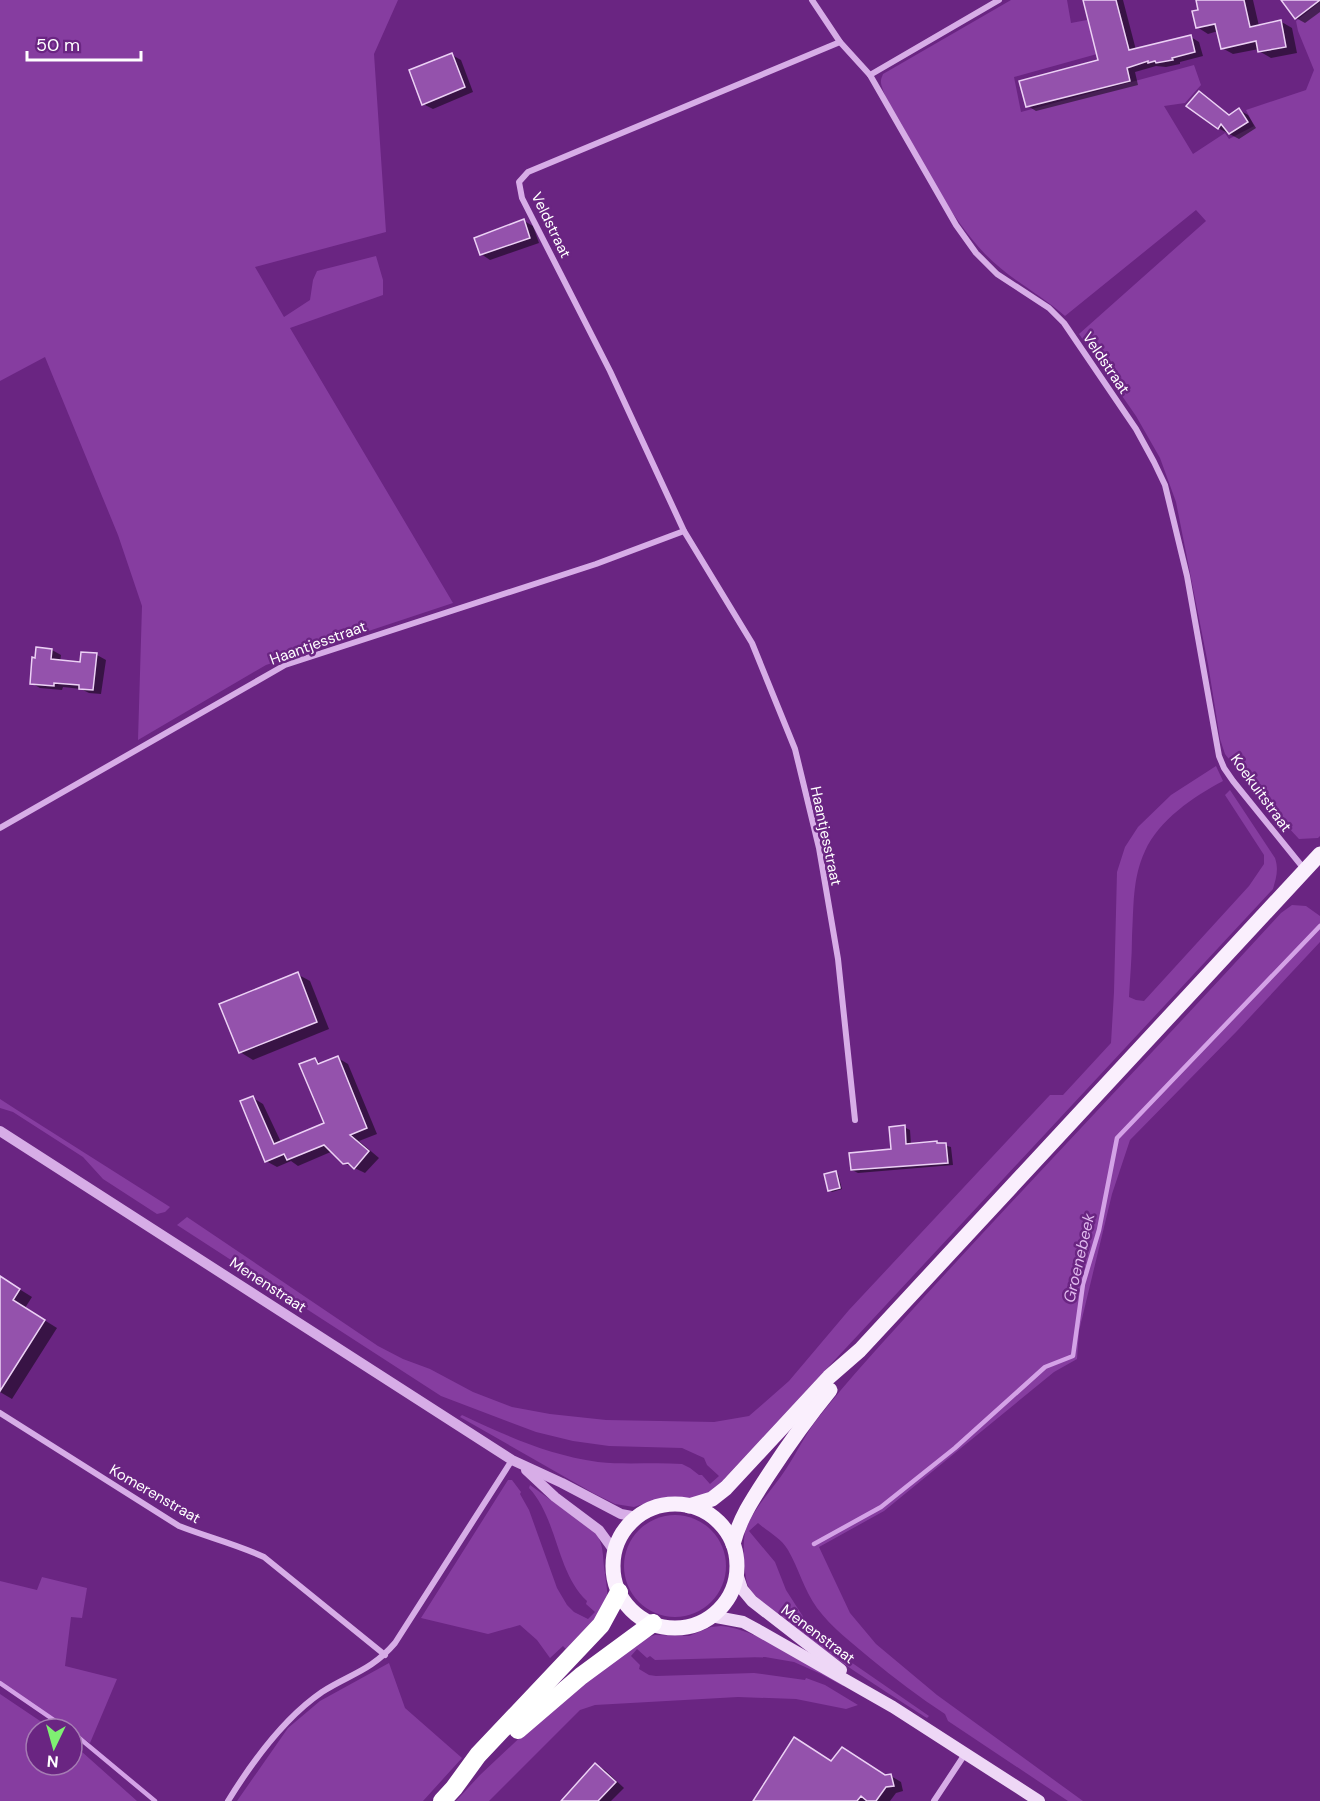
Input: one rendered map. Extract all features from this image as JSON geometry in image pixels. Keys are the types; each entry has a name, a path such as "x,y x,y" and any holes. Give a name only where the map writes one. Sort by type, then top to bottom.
{"highway":[{"path":"448,1795 478,1755 601,1625 619,1592"},
{"path":"448,1795 486,1762 534,1714 652,1623"}],"main road":[{"path":"733,1544 738,1524 750,1503 787,1447 860,1350 1320,854"},
{"path":"689,1506 712,1499 726,1488 829,1377 860,1350"},
{"path":"676,1504 689,1506 704,1511 716,1519 726,1531 737,1558 737,1574 728,1597 711,1616 683,1627 668,1627 652,1623 639,1616 627,1605 619,1592 613,1565 615,1552 627,1527 637,1517 662,1506 676,1504"},
{"name":"Menenstraat","path":"737,1574 742,1589 761,1610 893,1707 1039,1801"},
{"name":"Menenstraat","path":"711,1616 749,1626 893,1707"}],"street":[{"name":"Veldstraat","path":"812,0 840,42 870,75 956,225 976,253 997,274 1048,308 1064,323 1136,429 1154,462 1170,501 1187,576 1213,722"},
{"path":"870,75 999,0"},
{"name":"Veldstraat","path":"711,575 684,531 610,371 522,198 519,182 528,172 840,42"},
{"name":"Haantjesstraat","path":"0,828 285,665 602,562 684,531"},
{"name":"Haantjesstraat","path":"711,575 752,643 795,749 819,848 838,959 855,1120"},
{"name":"Koekuitstraat","path":"1213,722 1219,756 1224,768 1305,871"},
{"name":"Menenstraat","path":"0,1131 516,1462 621,1514 637,1517"},
{"name":"Komerenstraat","path":"0,1413 179,1526 209,1538 242,1546 264,1557 384,1655"},
{"path":"228,1801 274,1738 295,1716 322,1692 366,1669 395,1643 516,1462"},
{"name":"Menenstraat","path":"516,1462 555,1497 585,1517 599,1530 615,1552"},
{"path":"934,1801 965,1754"}],"shaded area":[{"path":"0,0 398,0 374,54 386,232 255,267 284,317 310,300 317,271 376,256 383,280 383,295 290,328 453,603 266,665 138,740 142,606 118,535 45,357 0,381"},
{"path":"1011,0 1067,0 1071,23 1087,20 1097,54 1014,77 1021,112 1194,65 1201,85 1185,103 1164,106 1193,154 1225,133 1229,139 1254,126 1246,110 1306,90 1314,70 1296,21 1320,2 1320,836 1318,838 1299,839 1248,784 1225,754 1220,739 1208,664 1176,502 1160,458 1136,416 1079,334 1206,221 1196,210 1065,316 1004,271 973,240 939,192 883,92 881,82 883,74"},
{"path":"1216,766 1223,781 1178,810 1159,829 1145,851 1134,893 1129,997 1144,1001 1249,886 1264,864 1264,855 1225,795 1230,790 1275,858 1277,870 1273,889 724,1479 727,1482 699,1499 662,1498 634,1507 615,1504 593,1493 460,1417 462,1415 528,1444 562,1455 608,1463 682,1464 702,1475 710,1484 719,1476 707,1465 704,1458 682,1448 609,1446 573,1441 536,1432 441,1396 177,1225 187,1217 378,1346 430,1369 473,1392 512,1407 606,1420 714,1422 749,1416 789,1381 849,1310 1050,1095 1063,1095 1111,1043 1117,872 1125,847 1138,827 1171,795"},
{"path":"1292,905 1306,906 1320,916 1320,942 1130,1140 1112,1194 1079,1331 1077,1359 1054,1372 884,1511 819,1547 850,1613 876,1644 937,1695 1083,1801 1068,1801 948,1721 945,1714 842,1635 812,1601 785,1546 758,1523 749,1531 775,1562 786,1590 811,1629 832,1649 929,1716 927,1718 859,1674 774,1613 756,1596 747,1583 744,1556 746,1529 754,1513 786,1469 811,1428 855,1374 968,1249 1281,913"},
{"path":"0,1099 170,1207 165,1212 157,1214 103,1179 83,1157 13,1112 0,1108"},
{"path":"508,1480 512,1480 521,1492 557,1588 574,1612 588,1619 595,1612 586,1604 587,1601 569,1575 546,1515 529,1488 530,1485 594,1531 602,1546 607,1590 606,1607 566,1649 563,1646 550,1658 537,1640 520,1625 488,1634 421,1618"},
{"path":"675,1515 704,1523 718,1537 726,1566 718,1595 704,1609 675,1617 646,1609 632,1595 624,1566 632,1537 646,1523"},
{"path":"42,1577 87,1588 82,1618 71,1617 65,1666 117,1679 90,1743 84,1739 84,1717 52,1717 0,1682 0,1581 37,1590"},
{"path":"721,1626 751,1634 784,1649 844,1684 843,1686 794,1662 765,1657 655,1660 650,1656 647,1658 637,1649 631,1656 640,1665 639,1669 656,1676 754,1673 805,1680 806,1678 825,1685 858,1705 846,1709 796,1699 738,1697 595,1705 580,1710 489,1801 456,1801 480,1775 547,1712 640,1640 655,1635 689,1636 711,1627"},
{"path":"389,1663 405,1708 462,1758 423,1801 237,1801 288,1728 320,1701"},
{"path":"0,1694 34,1717 24,1717 24,1777 84,1777 84,1754 137,1801 0,1801"}],"building":[{"path":"1083,0 1116,0 1129,50 1191,35 1195,52 1172,58 1173,60 1156,63 1155,61 1148,63 1148,61 1127,68 1130,81 1026,107 1019,81 1098,60"},
{"path":"1196,0 1244,0 1250,27 1281,20 1286,47 1258,52 1256,41 1221,49 1215,24 1196,28 1192,11 1198,10"},
{"path":"1281,0 1320,0 1295,19"},
{"path":"452,53 465,87 422,105 409,70"},
{"path":"1199,91 1229,115 1239,108 1248,122 1229,134 1221,124 1218,129 1186,106"},
{"path":"524,219 530,238 480,255 474,238"},
{"path":"36,647 52,649 51,659 80,662 81,652 97,653 93,690 79,689 79,685 30,684 32,657 35,658"},
{"path":"298,972 317,1022 239,1053 219,1004"},
{"path":"338,1056 367,1128 350,1135 369,1151 354,1169 348,1163 343,1164 324,1145 287,1160 284,1154 265,1162 240,1101 253,1096 274,1144 324,1123 299,1064 315,1058 318,1064"},
{"path":"905,1125 906,1144 937,1141 937,1143 946,1143 948,1163 851,1170 849,1153 891,1149 889,1127"},
{"path":"836,1171 840,1188 828,1191 824,1174"},
{"path":"0,1276 20,1289 13,1300 45,1320 0,1391"},
{"path":"794,1737 831,1761 842,1747 885,1775 891,1774 894,1786 886,1787 876,1801 867,1801 861,1796 857,1801 753,1801"},
{"path":"595,1763 616,1782 598,1801 561,1801"}],"waterway":[{"name":"Groenebeek","path":"814,1544 881,1507 955,1448 1045,1367 1073,1356 1083,1284 1099,1230 1117,1138 1320,926"},
{"path":"0,1683 50,1717"},
{"path":"84,1742 155,1801"}]}
